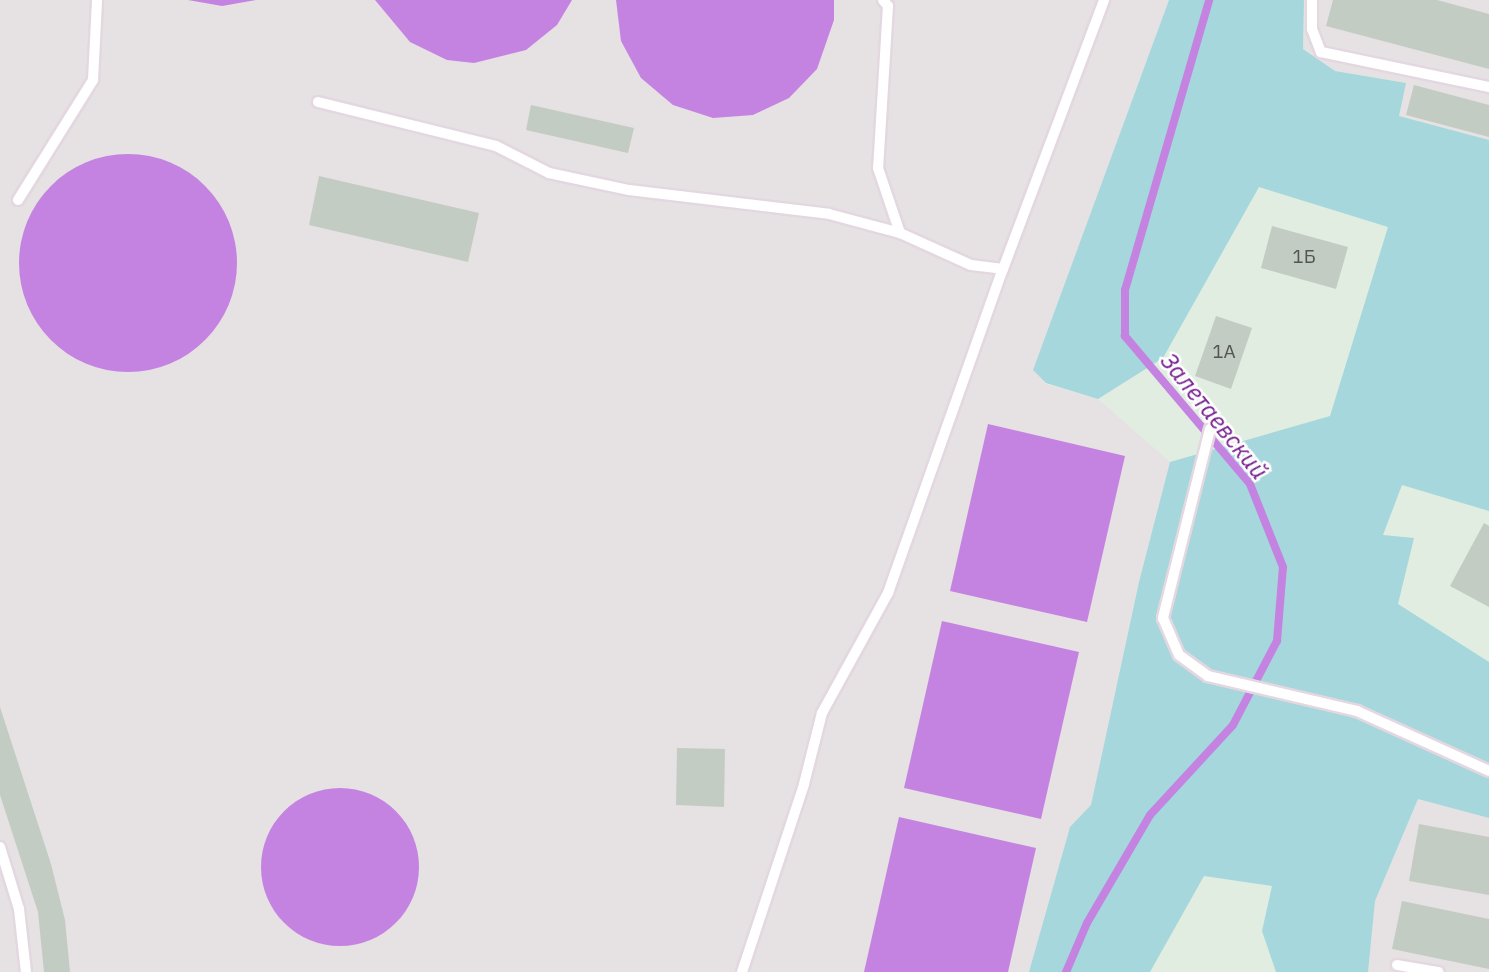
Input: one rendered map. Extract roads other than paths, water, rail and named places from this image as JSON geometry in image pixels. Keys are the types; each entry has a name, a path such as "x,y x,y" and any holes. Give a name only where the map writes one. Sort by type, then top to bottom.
{"lane":[{"path":"18,200 93,80 97,0"},
{"path":"883,0 888,6 878,168 900,233"},
{"path":"742,972 804,784 822,713 888,593 1003,269 1104,0"},
{"path":"1312,0 1312,29 1321,52 1489,88"},
{"path":"318,102 496,146 549,173 629,190 829,215 900,233 971,265 1003,269"},
{"path":"1210,429 1163,618 1179,654 1208,676 1357,711 1489,771"},
{"path":"0,847 19,909 26,972"},
{"path":"1397,965 1438,972"}],"waterway":[{"name":"Залетаевский","path":"1066,972 1087,923 1150,815 1233,725 1277,641 1283,567 1250,484 1125,336 1125,290 1209,0"}]}
